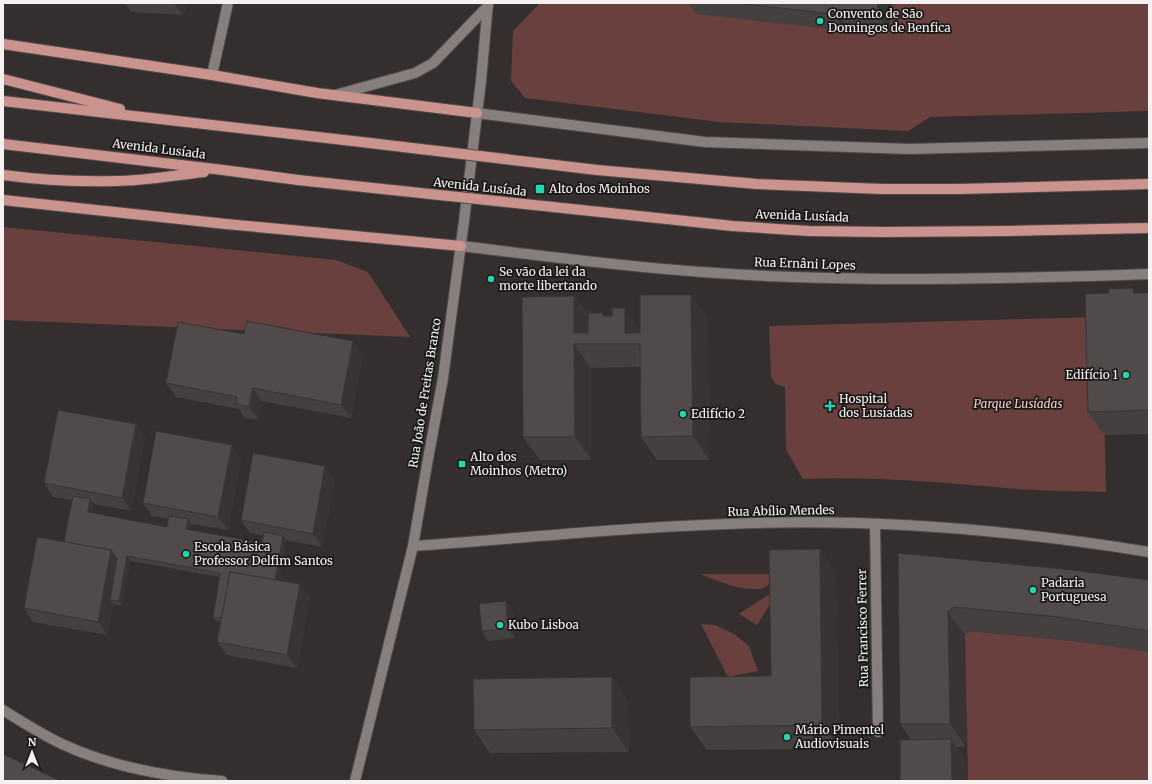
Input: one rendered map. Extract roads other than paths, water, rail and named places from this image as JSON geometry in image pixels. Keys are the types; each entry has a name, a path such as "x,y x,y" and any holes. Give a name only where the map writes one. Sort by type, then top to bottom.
{"main road":[{"path":"3,44 335,95 477,113"},
{"path":"3,79 155,118"},
{"path":"3,101 604,171 757,184 882,189 958,189 1149,184"},
{"name":"Avenida Lusíada","path":"3,144 298,180 733,226 884,232 1149,228"},
{"path":"3,175 34,179 117,181 223,170"},
{"path":"3,200 461,246"}],"street":[{"path":"212,75 228,3"},
{"path":"335,95 415,73 433,63 488,5"},
{"name":"Rua João de Freitas Branco","path":"355,781 413,546 443,378 461,246 488,5"},
{"path":"477,113 705,142 909,149 1149,143"},
{"name":"Rua Ernâni Lopes","path":"461,246 621,266 751,276 932,279 1038,278 1149,274"},
{"name":"Rua Abílio Mendes","path":"413,546 753,523 875,524 990,532 1048,538 1149,552"},
{"name":"Rua Francisco Ferrer","path":"875,524 878,732"},
{"path":"3,710 40,733 63,744 107,761 145,772 222,781"}],"place":[{"name":"Convento de São Domingos de Benfica","path":"820,21"},
{"name":"Alto dos Moinhos","path":"540,189"},
{"name":"Se vão da lei da morte libertando","path":"491,279"},
{"name":"Edifício 1","path":"1126,375"},
{"name":"Hospital dos Lusíadas","path":"830,406"},
{"name":"Edifício 2","path":"683,414"},
{"name":"Alto dos Moinhos (Metro)","path":"462,464"},
{"name":"Escola Básica Professor Delfim Santos","path":"186,554"},
{"name":"Padaria Portuguesa","path":"1033,590"},
{"name":"Kubo Lisboa","path":"500,625"},
{"name":"Mário Pimentel Audiovisuais","path":"787,737"}],"park label":[{"name":"Parque Lusíadas","path":"1018,404"}]}
